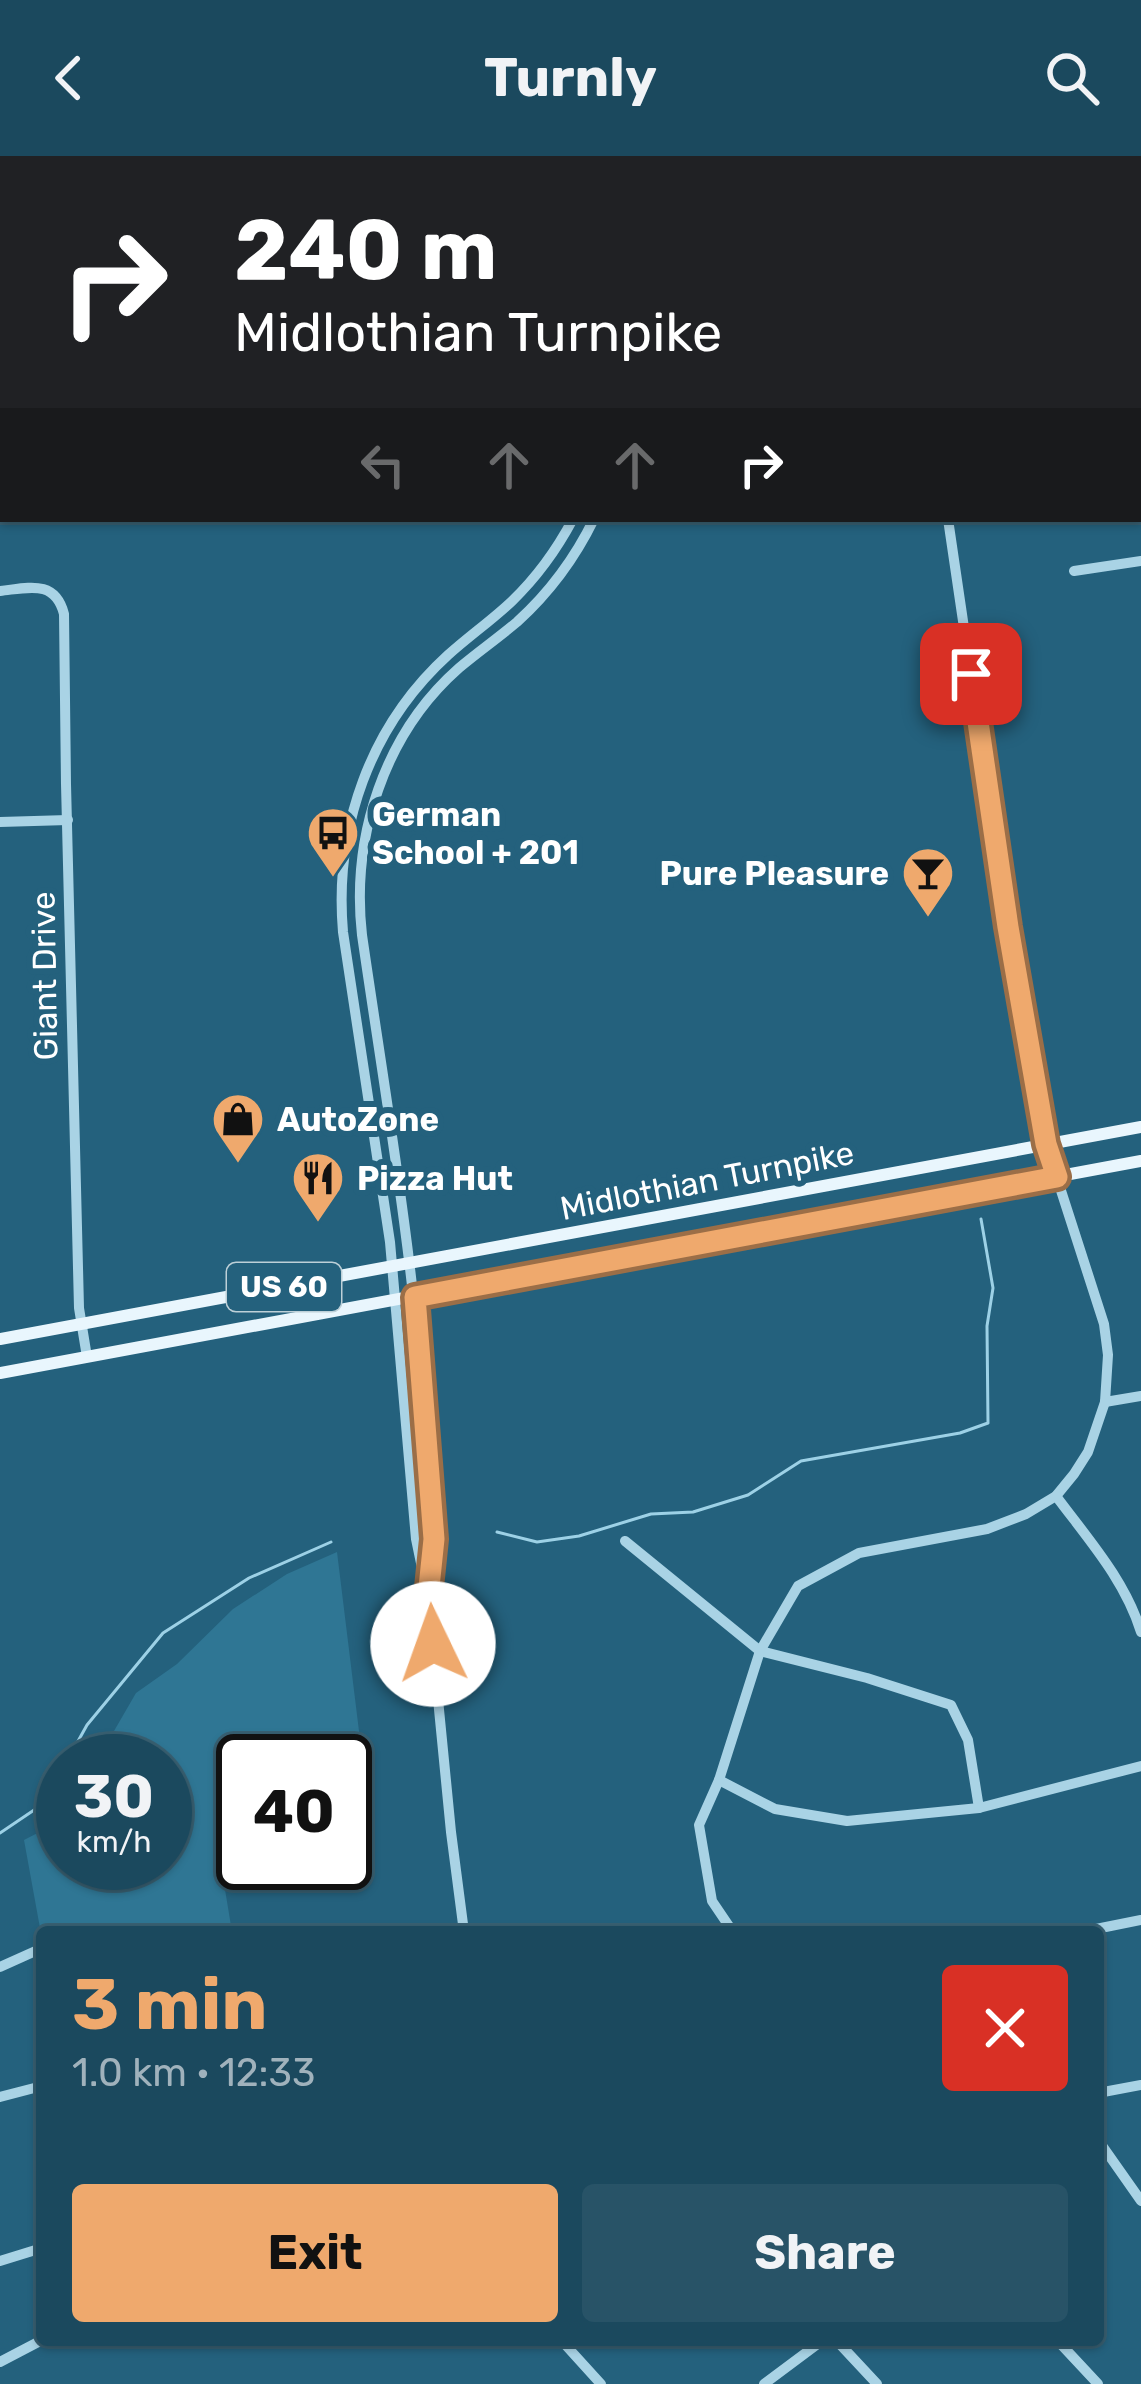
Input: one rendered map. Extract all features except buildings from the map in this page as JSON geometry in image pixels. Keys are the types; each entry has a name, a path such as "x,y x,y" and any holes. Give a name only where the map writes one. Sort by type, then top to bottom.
{"main road":[{"name":"Midlothian Turnpike","path":"0,1339 1141,1127"},
{"name":"Midlothian Turnpike","path":"0,1373 1141,1161"}],"street":[{"path":"463,1926 428,1597 416,1539 397,1300 342,914 343,861 353,808 388,727 452,650 522,592 571,522"},
{"path":"428,1597 434,1539 412,1263 360,918 361,865 370,814 405,735 436,692 541,598 591,522"},
{"path":"730,1926 712,1901 699,1825 760,1651 798,1586 859,1553 1000,1525 1055,1496 1088,1452 1105,1402 1108,1355 1104,1324 1046,1144 1008,927 948,522"},
{"path":"1074,571 1141,561"},
{"name":"Giant Drive","path":"0,591 47,590 62,603 64,614 81,1324 87,1357"},
{"path":"0,821 68,820"},
{"path":"350,972 368,970"},
{"path":"1105,1402 1141,1396"},
{"path":"1055,1496 1118,1580 1141,1632"},
{"path":"625,1541 760,1651 867,1678 951,1706 968,1740 980,1808"},
{"path":"718,1780 775,1809 847,1821 980,1808 1141,1766"},
{"path":"1104,1927 1141,1920"},
{"path":"0,1966 36,1950"},
{"path":"1104,2091 1141,2085"},
{"path":"0,2097 36,2088"},
{"path":"1104,2144 1141,2200"},
{"path":"0,2260 36,2250"},
{"path":"0,2362 36,2343"},
{"path":"567,2346 602,2384"},
{"path":"764,2384 815,2346"},
{"path":"842,2346 877,2384"},
{"path":"1062,2346 1097,2384"}],"shaded area":[{"path":"337,1552 359,1734 216,1734 216,1890 225,1890 231,1926 40,1926 24,1840 36,1834 36,1890 192,1890 192,1734 112,1734 136,1693 177,1664 233,1609 287,1574"}],"waterway":[{"path":"497,1532 537,1542 579,1536 651,1514 693,1512 748,1495 801,1461 960,1433 988,1423 987,1326 993,1288 981,1219"},
{"path":"82,1734 163,1633 249,1578 331,1542"},
{"path":"0,1833 36,1809"}],"place":[{"name":"German School + 201","path":"333,879"},
{"name":"Pure Pleasure","path":"928,919"},
{"name":"AutoZone","path":"238,1165"},
{"name":"Pizza Hut","path":"318,1224"}],"route":[{"path":"433,1644 428,1597 434,1539 415,1297 1057,1177 1046,1144 1008,927 971,674"}]}
